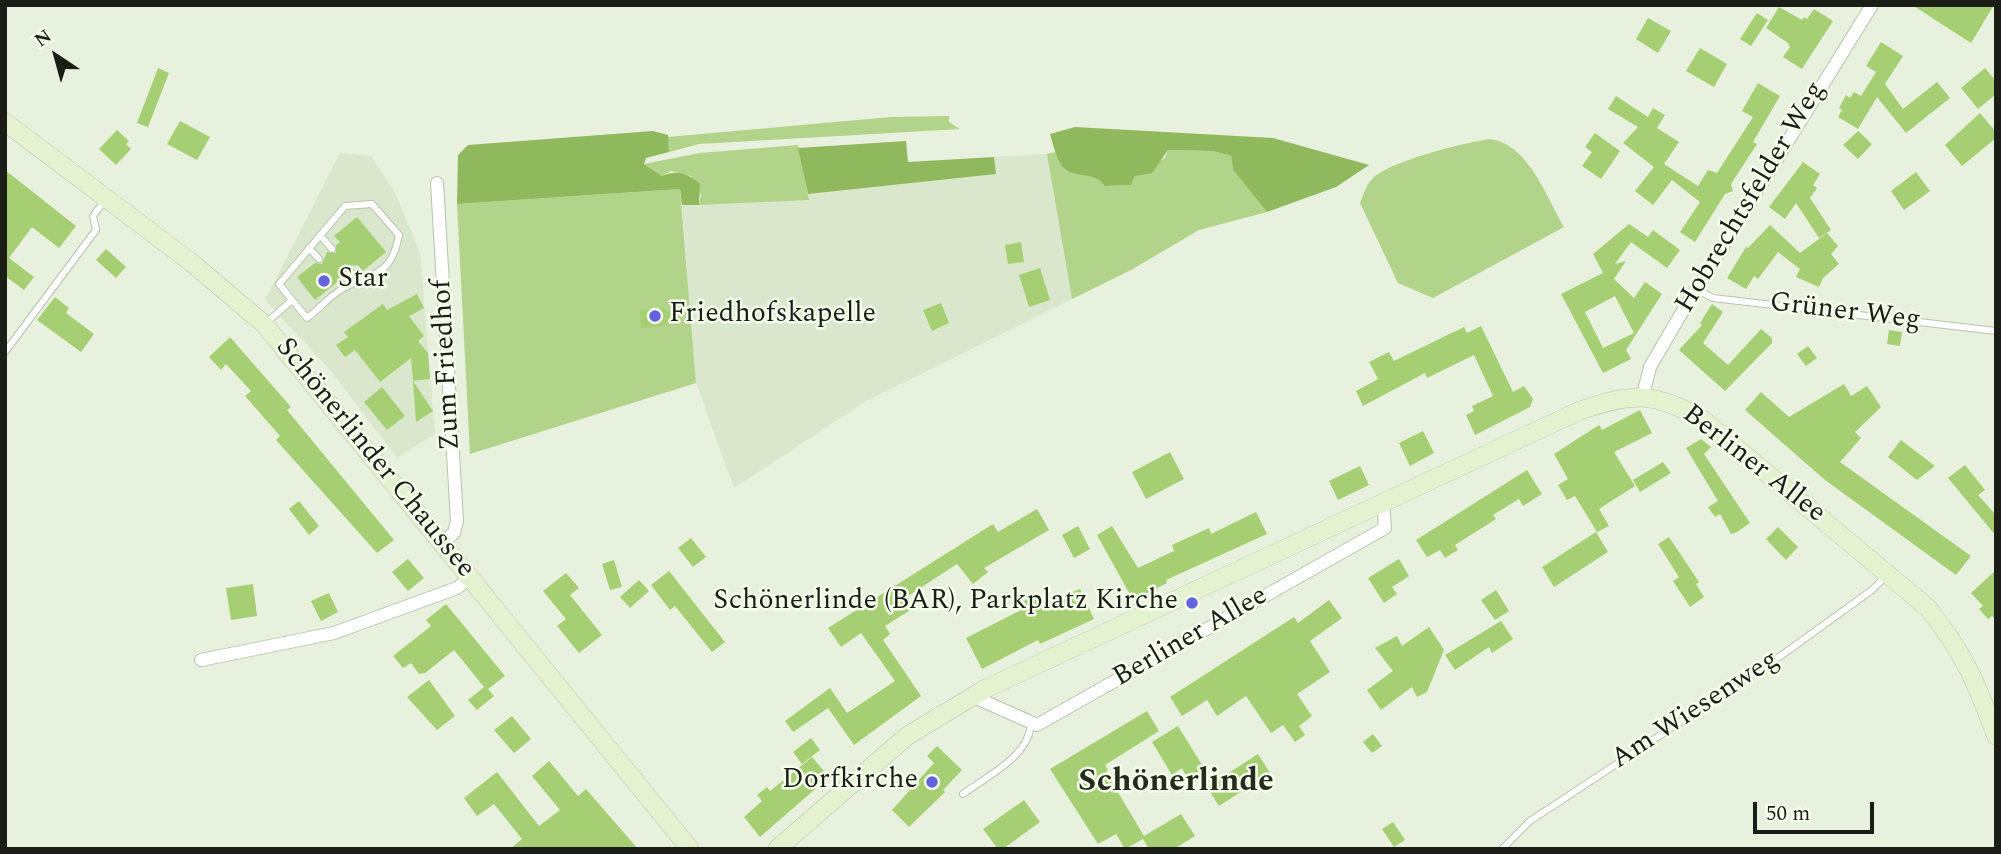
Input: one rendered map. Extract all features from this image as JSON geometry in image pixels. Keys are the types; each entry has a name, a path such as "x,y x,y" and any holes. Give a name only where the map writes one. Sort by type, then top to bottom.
{"main road":[{"name":"Schönerlinder Chaussee","path":"5,122 192,262 264,324 690,849"},
{"name":"Berliner Allee","path":"778,849 859,775 907,736 972,696 1579,411 1614,399 1643,395 1667,401 1702,419 1928,608 1953,640 1974,675 1996,736"}],"street":[{"name":"Hobrechtsfelder Weg","path":"1643,395 1650,367 1872,5"},
{"name":"Zum Friedhof","path":"437,183 457,521 454,533 443,542"},
{"name":"Berliner Allee","path":"1031,723 1037,726 1385,528 1383,502"},
{"path":"201,660 334,633 457,587 470,577"},
{"path":"972,696 1031,723"}],"lane":[{"path":"5,352 96,230 93,216 106,198"},
{"path":"372,204 399,235 395,257 369,279 342,289 307,318 279,284 320,235 345,206 372,204"},
{"path":"320,235 331,249"},
{"path":"309,248 319,260"},
{"path":"298,262 305,271"},
{"path":"350,271 359,283"},
{"path":"337,282 342,289"},
{"name":"Grüner Weg","path":"1696,289 1713,298 1996,331"},
{"path":"323,293 329,300"},
{"path":"264,324 292,300"},
{"name":"Am Wiesenweg","path":"1502,849 1530,821 1782,655 1872,590 1889,573"},
{"path":"963,794 1021,749 1031,736 1031,723"}],"shaded area":[{"path":"340,153 371,156 395,193 420,252 435,434 397,458 331,371 265,300"},
{"path":"1047,154 1072,299 863,403 734,488 696,383 682,205 808,200 808,194 995,174 994,157"}],"green space":[{"path":"949,116 949,122 960,129 699,144 669,152 668,137 891,117"},
{"path":"1075,127 1273,138 1369,165 1336,187 1267,212 1233,170 1231,156 1213,151 1168,150 1152,173 1135,176 1131,185 1105,186 1095,178 1072,173 1062,166 1050,134"},
{"path":"653,131 668,135 669,152 646,158 644,164 662,176 678,173 696,180 700,184 699,205 682,205 680,189 457,204 458,155 468,145"},
{"path":"1489,139 1515,150 1525,160 1564,227 1433,298 1398,283 1360,203 1369,184 1382,172 1411,159"},
{"path":"906,141 908,162 994,157 996,174 808,194 798,148"},
{"path":"798,145 809,200 699,205 701,195 691,176 671,171 662,176 644,164 700,153"},
{"path":"1168,150 1213,151 1231,156 1233,170 1267,212 1199,230 1131,270 1072,299 1047,154 1056,152 1066,167 1093,176 1106,186 1131,185 1135,176 1165,158"},
{"path":"680,189 696,383 470,454 457,204"}],"building":[{"path":"1912,5 1994,5 1971,43"},
{"path":"1779,7 1802,20 1804,17 1807,19 1814,9 1833,21 1802,69 1783,57 1790,47 1788,43 1766,28"},
{"path":"1757,13 1768,20 1751,46 1740,39"},
{"path":"1648,18 1671,31 1658,53 1636,39"},
{"path":"1881,42 1903,56 1885,84 1903,109 1937,82 1950,98 1906,133 1877,97 1858,129 1838,117 1842,110 1839,108 1846,95 1850,98 1854,92 1861,96 1876,72 1866,66"},
{"path":"1700,48 1727,64 1714,87 1686,71"},
{"path":"158,68 169,73 148,127 137,123"},
{"path":"1985,68 1996,81 1996,94 1978,109 1961,88"},
{"path":"1758,83 1780,96 1753,142 1757,144 1731,184 1733,191 1725,194 1695,242 1680,232 1700,202 1672,180 1653,205 1635,191 1654,167 1623,143 1638,127 1608,109 1616,96 1648,117 1653,108 1665,115 1657,128 1679,142 1664,164 1698,186 1708,170 1717,173 1753,117 1742,111"},
{"path":"1980,113 1996,132 1996,138 1962,166 1945,145"},
{"path":"180,121 210,137 197,160 167,144"},
{"path":"117,130 129,141 126,144 131,149 116,165 99,149"},
{"path":"1858,131 1872,144 1858,159 1843,145"},
{"path":"1595,133 1620,151 1601,179 1582,166 1592,152 1585,147"},
{"path":"1803,162 1820,174 1813,185 1817,188 1810,198 1831,230 1819,238 1796,203 1785,219 1769,207"},
{"path":"5,170 76,226 59,248 32,227 9,258 34,277 24,290 5,276"},
{"path":"1916,172 1930,191 1904,210 1891,191"},
{"path":"357,217 386,252 363,271 358,265 347,266 346,275 315,300 297,277 315,263 322,264 327,252 336,253 336,245 340,242 334,236"},
{"path":"1629,224 1648,237 1653,230 1680,250 1667,268 1631,242 1615,264 1626,261 1614,279 1634,298 1645,282 1662,294 1626,350 1631,359 1603,373 1561,294 1603,273 1593,254","holes":["1615,296 1634,333 1603,348 1585,312"]},
{"path":"1770,225 1800,253 1827,233 1838,246 1831,254 1839,264 1823,278 1819,287 1796,277 1800,269 1778,252 1758,279 1754,276 1746,289 1727,278 1746,247"},
{"path":"1021,242 1024,262 1008,264 1005,245"},
{"path":"106,249 126,267 116,278 96,260"},
{"path":"1040,268 1050,300 1029,307 1019,275"},
{"path":"417,294 424,308 409,316 424,336 418,341 428,353 430,379 413,381 411,358 380,382 355,350 345,357 336,345 348,337 344,332 383,304 387,310"},
{"path":"55,297 69,308 66,313 94,334 81,352 37,320"},
{"path":"941,303 949,323 932,331 923,310"},
{"path":"1712,304 1723,312 1703,343 1728,365 1761,329 1772,338 1772,343 1725,391 1679,350 1702,325 1700,323"},
{"name":"Friedhofskapelle","path":"663,308 674,316 663,326 641,328 640,310"},
{"path":"1481,326 1513,392 1524,386 1533,399 1530,407 1475,435 1466,415 1474,411 1472,406 1493,396 1474,355 1427,378 1425,373 1363,406 1356,391 1378,379 1369,362 1389,352 1394,361 1464,327 1467,333"},
{"path":"1889,330 1902,332 1900,346 1887,344"},
{"path":"230,337 291,407 287,410 394,540 377,553 276,440 280,436 245,396 251,391 226,364 221,370 209,357"},
{"path":"1808,346 1817,358 1806,366 1797,354"},
{"path":"413,381 433,411 416,422"},
{"path":"1844,384 1851,396 1867,386 1881,407 1855,432 1861,438 1840,462 1971,556 1956,575 1825,480 1745,410 1761,392 1789,417"},
{"path":"382,387 405,416 387,430 364,402"},
{"path":"1640,410 1652,433 1614,452 1635,486 1599,509 1609,526 1597,532 1575,496 1567,500 1558,485 1568,479 1554,454 1599,425 1602,430"},
{"path":"1423,431 1434,453 1410,466 1399,443"},
{"path":"1701,439 1711,447 1704,454 1750,523 1737,532 1731,534 1720,514 1715,517 1708,507 1718,501 1686,448"},
{"path":"1901,440 1935,466 1917,480 1888,457"},
{"path":"1170,452 1184,479 1146,499 1132,472"},
{"path":"1663,462 1671,473 1640,492 1633,480"},
{"path":"1965,465 1985,490 1978,495 1996,515 1996,536 1948,478"},
{"path":"1360,466 1369,485 1338,500 1329,481"},
{"path":"1527,470 1542,494 1523,506 1519,499 1493,515 1496,519 1455,545 1458,550 1445,558 1440,550 1427,557 1416,540"},
{"path":"299,501 319,526 309,535 289,509"},
{"path":"1037,509 1049,530 984,568 988,572 973,584 957,564 905,598 912,609 885,626 890,634 883,640 921,696 854,745 828,708 793,732 785,721 830,688 847,713 895,681 861,633 841,647 828,628 993,524 998,532"},
{"path":"1256,512 1267,534 1166,580 1167,583 1133,600 1097,535 1112,526 1138,568 1174,551 1172,545 1209,528 1211,534"},
{"path":"1078,526 1090,549 1074,558 1062,535"},
{"path":"1778,527 1798,547 1786,560 1766,539"},
{"path":"1596,532 1608,552 1554,587 1542,567"},
{"path":"1669,537 1699,582 1696,584 1704,597 1690,607 1673,581 1679,577 1658,544"},
{"path":"691,538 706,557 693,567 678,548"},
{"path":"408,559 424,578 408,591 392,572"},
{"path":"1399,559 1409,576 1392,587 1397,594 1384,603 1368,578"},
{"path":"614,560 622,587 610,590 602,564"},
{"path":"1996,570 1996,620 1992,616 1988,619 1979,609 1983,606 1971,593"},
{"path":"669,571 725,642 712,652 675,606 670,610 651,585"},
{"path":"566,573 579,588 570,595 602,635 579,653 557,626 566,619 543,591"},
{"path":"639,580 649,591 630,608 620,597"},
{"path":"253,584 257,616 231,620 226,588"},
{"path":"1080,589 1094,619 1040,644 1038,640 982,669 966,638 1027,607 1024,601 1036,595 1040,605"},
{"path":"1496,590 1509,611 1495,620 1481,600"},
{"path":"329,593 338,612 321,621 311,601"},
{"path":"1329,600 1342,618 1310,641 1330,672 1297,694 1312,716 1299,726 1305,735 1295,742 1283,725 1271,733 1246,696 1217,716 1207,700 1182,716 1170,697 1294,617 1298,623"},
{"path":"446,604 505,676 488,689 494,696 477,710 468,700 484,687 454,650 425,673 419,674 411,663 403,668 393,656 431,626 426,620"},
{"path":"1501,621 1513,639 1492,653 1489,647 1455,670 1445,655"},
{"path":"1429,627 1444,650 1427,692 1417,697 1412,687 1381,710 1367,690 1393,671 1375,648 1397,636 1402,646"},
{"path":"429,680 455,716 437,730 407,697"},
{"path":"1147,711 1159,731 1105,765 1108,770 1106,772 1144,836 1181,814 1195,836 1174,849 1149,849 1143,839 1125,849 1116,834 1098,844 1050,769"},
{"path":"512,716 531,739 514,753 494,730"},
{"path":"1178,726 1204,768 1187,778 1182,768 1172,775 1152,742"},
{"path":"1373,734 1382,746 1372,753 1363,742"},
{"path":"811,738 820,750 802,764 793,752"},
{"name":"Dorfkirche","path":"937,746 962,770 943,790 945,792 909,827 892,810 934,763 927,756"},
{"path":"1258,754 1270,773 1219,806 1207,787"},
{"path":"812,757 829,777 760,837 744,817 762,801 757,795 767,787 770,791"},
{"path":"549,761 578,796 586,789 638,849 510,849 522,839 494,804 477,816 464,798 497,772 539,826 560,810 532,776"},
{"path":"1024,800 1040,822 1003,849 998,849 983,829"},
{"path":"1393,822 1405,840 1394,847 1382,829"}],"place":[{"name":"Star","path":"324,281"},
{"name":"Friedhofskapelle","path":"655,316"},
{"name":"Schönerlinde (BAR), Parkplatz Kirche","path":"1192,603"},
{"name":"Dorfkirche","path":"932,782"}],"district":[{"name":"Schönerlinde","path":"1176,784"}]}
